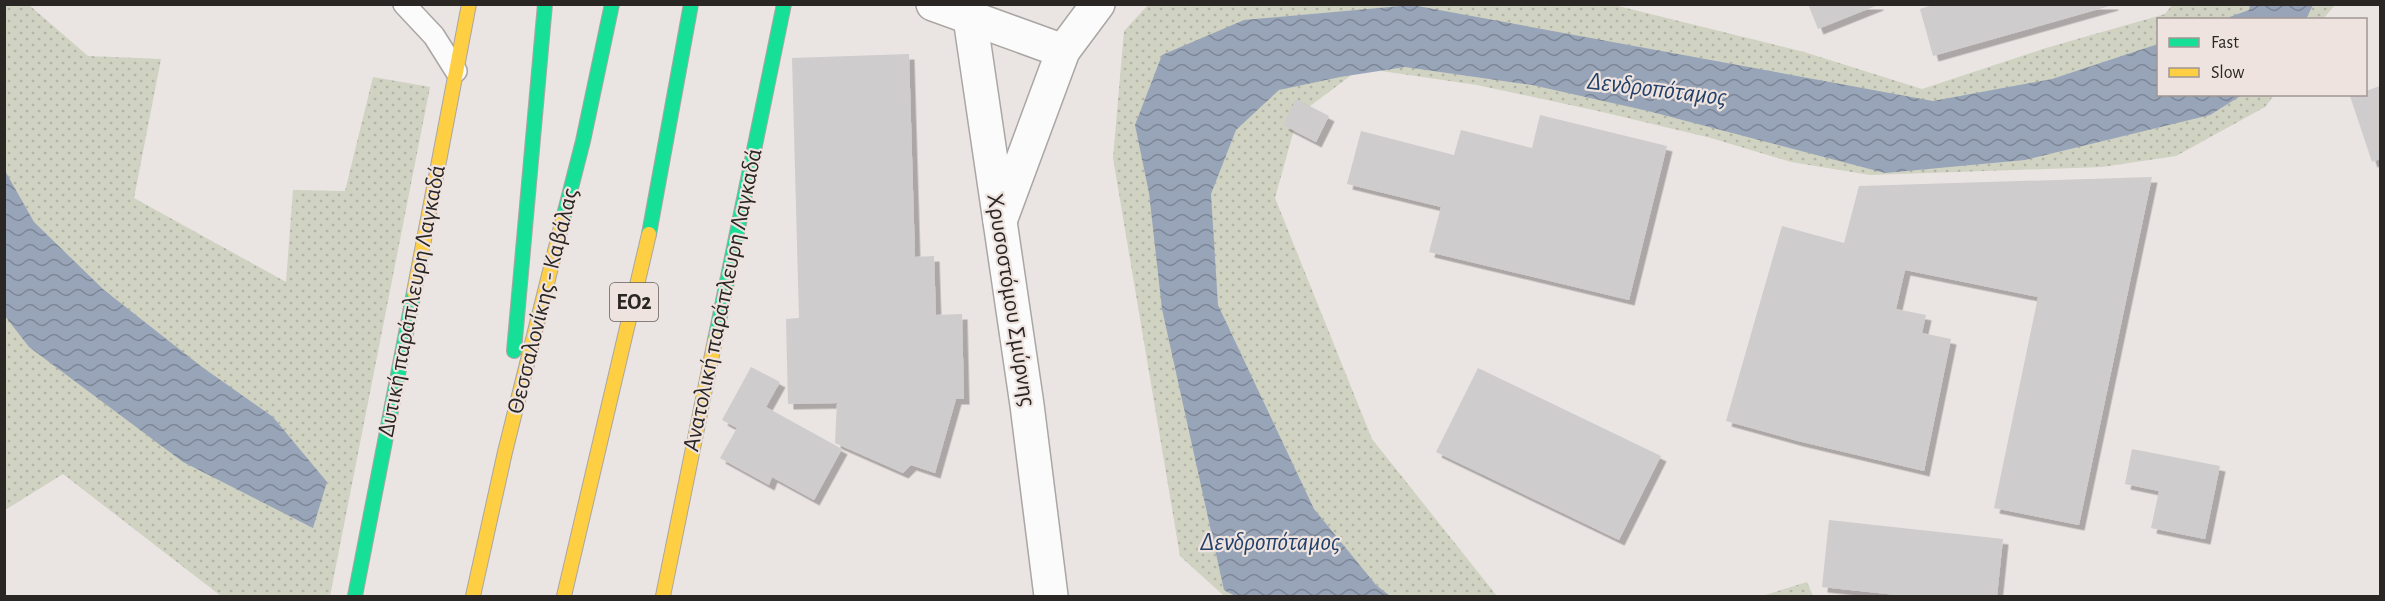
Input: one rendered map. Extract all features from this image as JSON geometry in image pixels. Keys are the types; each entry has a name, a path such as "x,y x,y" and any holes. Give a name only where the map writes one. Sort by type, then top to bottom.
{"main road":[{"name":"Δυτική παράπλευρη Λαγκαδά","path":"355,597 469,4"},
{"path":"505,452 545,4"},
{"name":"Θεσσαλονίκης - Καβάλας","path":"473,597 505,452 583,141 612,4"},
{"name":"ΕΟ2","path":"564,597 644,260 691,4"},
{"name":"Ανατολική παράπλευρη Λαγκαδά","path":"663,597 784,4"}],"street":[{"path":"933,4 969,11 1063,51"},
{"path":"999,223 1063,51 1098,4"},
{"name":"Χρυσοστόμου Σμύρνης","path":"969,11 1027,405 1051,597"}],"lane":[{"path":"404,4 434,36 456,71"}],"green space":[{"path":"5,5 29,5 88,56 161,59 134,198 286,282 293,190 345,191 373,77 430,87 330,596 221,596 63,474 5,510"},
{"path":"1148,5 1614,5 1804,52 1922,89 2046,48 2165,14 2172,5 2335,5 2324,18 2157,18 2157,96 2273,96 2265,107 2176,156 2102,167 1870,175 1791,162 1711,138 1477,85 1361,68 1298,115 1275,198 1372,439 1497,596 1224,596 1180,556 1113,158 1124,31"},
{"path":"1807,582 1813,596 1762,596"}],"water":[{"path":"2250,4 2313,5 2306,18 2227,18 2249,10"},
{"name":"Δενδροπόταμος","path":"1412,5 1933,101 2052,79 2157,44 2157,96 2240,96 2210,115 2025,160 1885,173 1648,111 1532,85 1405,67 1340,77 1279,90 1236,130 1211,194 1218,305 1314,509 1376,585 1390,596 1235,596 1224,590 1162,309 1149,193 1135,125 1162,55 1244,20"},
{"path":"4,169 34,222 104,290 202,367 273,417 327,482 313,528 183,462 29,347 5,316"}],"building":[{"path":"1808,4 1878,4 1878,5 1818,29"},
{"path":"1936,4 2113,5 1933,56 1920,9"},
{"path":"909,54 915,257 934,256 936,315 962,314 964,399 956,399 935,473 911,465 903,473 835,443 837,403 788,404 786,319 799,318 792,58"},
{"path":"2380,86 2380,159 2372,162 2350,96 2367,96 2367,91"},
{"path":"1296,99 1329,116 1316,142 1283,125"},
{"path":"1540,115 1667,146 1629,300 1429,252 1441,207 1347,184 1361,131 1454,155 1461,130 1532,148"},
{"path":"2152,177 2079,525 1994,508 2038,297 1905,270 1896,309 1926,315 1922,333 1951,339 1924,471 1726,421 1782,226 1844,243 1859,186"},
{"path":"751,367 780,382 766,407 842,449 814,500 772,477 769,485 720,458 737,428 722,420"},
{"path":"1478,368 1661,456 1619,540 1436,452"},
{"path":"2132,449 2220,466 2205,539 2151,528 2159,491 2125,484"},
{"path":"1829,520 2003,539 1997,596 1906,596 1822,587"}],"traffic: fast":[{"path":"514,351 545,4"},
{"path":"562,223 583,141 612,4"},
{"path":"649,234 691,4"},
{"path":"715,340 784,4"},
{"path":"355,596 414,292"}],"traffic: slow":[{"path":"414,292 469,4"},
{"path":"473,596 505,452 562,223"},
{"path":"564,596 649,234"},
{"path":"663,596 715,340"}]}
